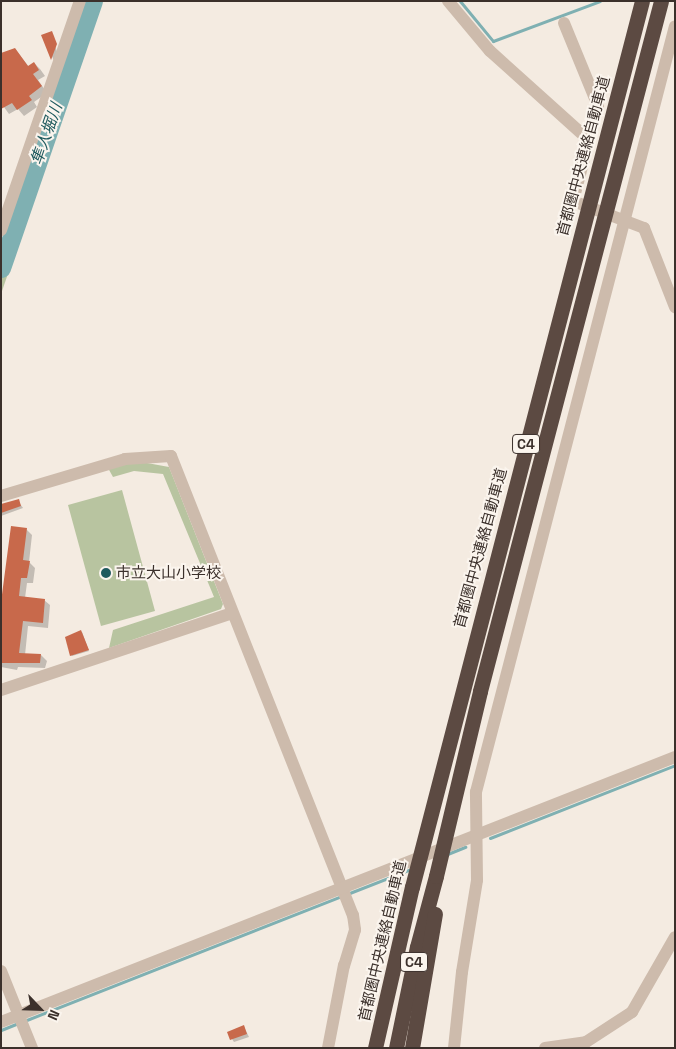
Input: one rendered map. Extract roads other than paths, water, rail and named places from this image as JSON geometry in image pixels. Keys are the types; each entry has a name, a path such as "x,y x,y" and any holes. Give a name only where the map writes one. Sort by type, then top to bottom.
{"highway":[{"name":"首都圏中央連絡自動車道","path":"376,1048 412,888 642,1"},
{"name":"C4","path":"396,1048 417,947 439,877 469,738 661,1"},
{"path":"412,1048 439,877"}],"street":[{"path":"1,230 80,1"},
{"path":"448,1 490,51 589,140 573,202 627,220 644,228 675,308"},
{"path":"564,23 598,106"},
{"path":"454,1048 462,972 477,880 476,792 627,220 675,26"},
{"path":"1,496 125,459 172,456 232,613 353,916 355,930 344,965 328,1048"},
{"path":"1,690 232,613"},
{"path":"1,1022 675,757"},
{"path":"546,1048 586,1042 632,1012 675,937"},
{"path":"1,970 32,1048"}],"waterway":[{"name":"隼人堀川","path":"1,268 93,1"},
{"path":"460,1 493,41 600,1"},
{"path":"490,838 675,765"},
{"path":"445,855 465,847"},
{"path":"347,894 411,869"},
{"path":"24,1021 341,896"},
{"path":"1,1030 18,1023"}],"place":[{"name":"市立大山小学校","path":"106,573"}]}
